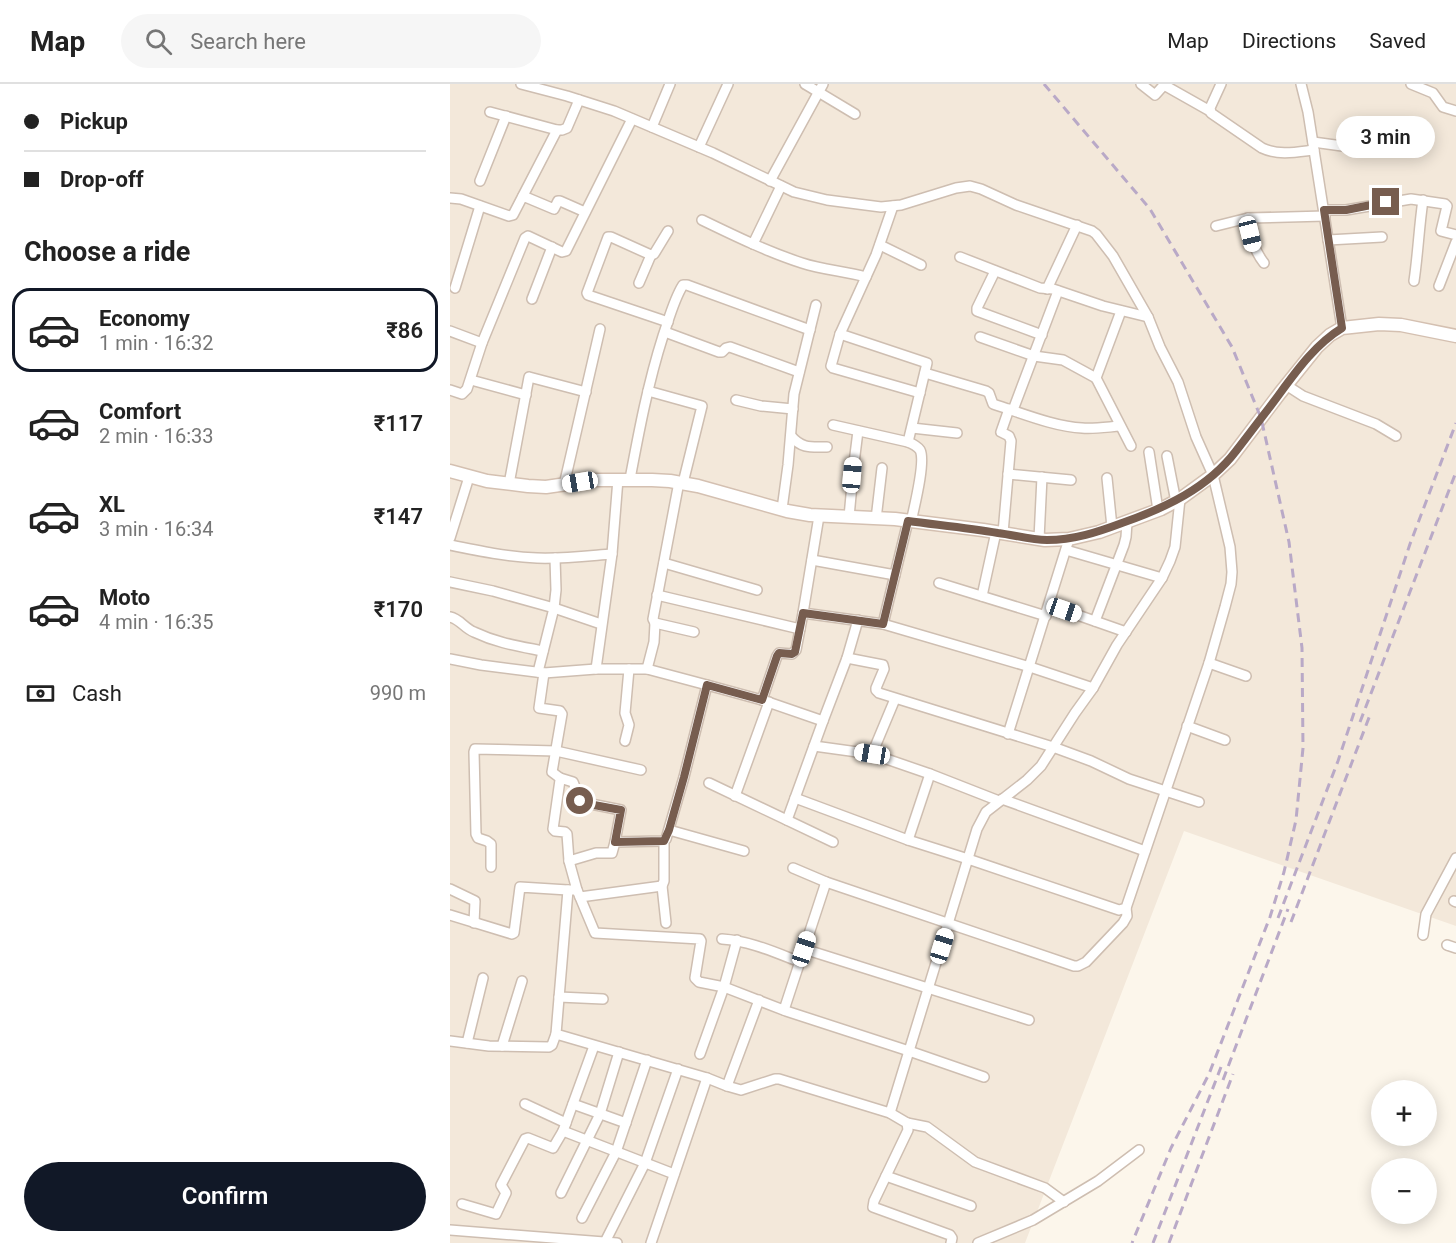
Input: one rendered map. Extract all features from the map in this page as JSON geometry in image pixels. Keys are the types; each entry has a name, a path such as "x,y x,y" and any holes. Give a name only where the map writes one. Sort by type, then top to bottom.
{"street":[{"path":"523,84 579,100 632,119 699,147 794,192 827,200 881,207 902,205 970,186 1096,234 1113,256 1148,317 1178,382 1196,437 1213,475 1230,547 1231,584 1209,663 1126,908 1127,916 1086,962 1078,966 948,924 826,882 793,868"},
{"path":"651,127 670,84"},
{"path":"699,147 728,84"},
{"path":"805,84 821,88 855,114"},
{"path":"1141,84 1155,95 1164,85 1170,87 1210,111 1269,152 1277,153 1314,146 1386,152"},
{"path":"1210,111 1221,84"},
{"path":"1301,84 1314,146 1342,328"},
{"path":"1411,84 1433,93 1443,107 1456,111"},
{"path":"770,181 821,88"},
{"path":"490,112 562,130 567,128 579,100"},
{"path":"480,181 506,116"},
{"path":"450,390 459,394 465,392 471,380 482,343 525,238 528,236 562,252 566,251 632,119"},
{"path":"450,198 461,199 513,215 557,130"},
{"path":"753,244 781,186"},
{"path":"523,196 554,209 560,201 585,212"},
{"path":"1216,226 1248,219 1324,213 1411,199 1446,204 1441,231 1456,235"},
{"path":"1414,281 1423,200"},
{"path":"455,288 480,206"},
{"path":"893,206 880,245 840,334 831,364 833,368 920,393"},
{"path":"1248,219 1253,246 1264,263"},
{"path":"702,220 753,244 801,262 866,277"},
{"path":"1047,289 1077,225"},
{"path":"639,283 651,255 654,254 668,231"},
{"path":"651,255 608,237 587,293 719,352 730,347 799,372"},
{"path":"1328,240 1382,237"},
{"path":"1439,286 1456,242"},
{"path":"880,245 921,265"},
{"path":"532,299 552,247"},
{"path":"960,257 1040,288 1148,317"},
{"path":"995,271 977,311 1042,335"},
{"path":"596,669 624,479 666,327 682,286 684,284 810,330"},
{"path":"982,596 1000,533 1008,474 1011,441 1009,436 1001,432 1034,357 1058,291"},
{"path":"782,509 794,394 816,305"},
{"path":"1096,378 1121,311"},
{"path":"1068,544 1158,510 1178,500 1213,475 1230,459 1317,347 1342,328 1379,324 1401,325 1456,336"},
{"path":"564,485 600,329"},
{"path":"450,332 482,343"},
{"path":"840,334 926,362 908,442"},
{"path":"980,337 1034,357 1063,360 1096,378 1131,446"},
{"path":"925,372 986,391 993,404 1070,427 1120,426"},
{"path":"509,484 530,376 586,392"},
{"path":"471,380 526,395"},
{"path":"1286,386 1303,396 1364,418 1396,436"},
{"path":"647,669 654,642 655,623 653,619 657,595 681,483 702,406 648,391"},
{"path":"735,400 761,406 793,409"},
{"path":"833,425 908,442 919,448 921,453 920,479 883,624"},
{"path":"912,428 957,433"},
{"path":"849,517 858,431"},
{"path":"791,436 796,443 802,446 827,447"},
{"path":"1149,452 1158,510"},
{"path":"890,1113 980,821 986,812 1041,766 1093,688 1126,632 1162,578 1170,561 1175,548 1178,500 1167,456"},
{"path":"876,519 882,468"},
{"path":"450,471 509,484 546,487 594,480 624,479 681,483 819,516 909,521 1068,544 1117,564 1162,578"},
{"path":"1008,474 1071,480"},
{"path":"450,538 469,477"},
{"path":"1039,539 1042,477"},
{"path":"1107,478 1112,527"},
{"path":"735,796 777,656 779,653 792,654 795,652 819,516"},
{"path":"1095,621 1126,537 1126,522"},
{"path":"1008,734 1068,544"},
{"path":"450,545 480,552 515,556 555,558 612,554"},
{"path":"555,558 556,590 543,651 539,708 560,711 562,714 552,772 560,778 573,782 581,802 621,810 612,853 596,853 569,861"},
{"path":"812,560 895,575"},
{"path":"664,563 758,590"},
{"path":"450,582 493,591 601,624"},
{"path":"939,583 1046,616"},
{"path":"657,595 800,629"},
{"path":"1049,605 1126,632"},
{"path":"803,613 883,624 1093,688"},
{"path":"450,617 458,620 469,630 498,642 543,651"},
{"path":"787,820 847,658 858,620"},
{"path":"655,623 694,632"},
{"path":"847,658 883,665 884,669 876,690 879,693 1053,747 1091,761 1129,779 1199,802"},
{"path":"450,659 541,673 596,669 647,669 765,701 823,721"},
{"path":"1209,663 1246,676"},
{"path":"625,741 629,725 625,714 629,669"},
{"path":"666,923 662,886 664,841 684,777 707,685"},
{"path":"872,754 895,699"},
{"path":"1187,726 1225,740"},
{"path":"814,746 872,754 1145,850"},
{"path":"491,867 491,844 478,838 476,834 474,750 556,752 641,770"},
{"path":"908,840 930,774"},
{"path":"560,778 554,830 567,834 575,892 595,933 700,939 696,981 724,987 784,1010 984,1077"},
{"path":"709,783 833,842"},
{"path":"795,798 908,840 1119,910 1126,908"},
{"path":"669,830 744,851"},
{"path":"615,842 664,841"},
{"path":"1423,935 1426,914 1456,858"},
{"path":"784,1010 826,882"},
{"path":"450,915 513,934 520,887 575,892 662,886"},
{"path":"450,890 476,901 474,922"},
{"path":"450,1041 485,1046 550,1047 556,1034 559,997 575,892"},
{"path":"722,939 754,944 800,962"},
{"path":"700,1054 724,987 737,940"},
{"path":"804,949 1029,1020"},
{"path":"467,1043 483,978"},
{"path":"502,1046 522,981"},
{"path":"559,997 603,999"},
{"path":"727,1086 759,1000"},
{"path":"556,1034 678,1069 741,1090 779,1079 890,1113 907,1123 927,1127 975,1162 1045,1188 1064,1202"},
{"path":"462,1204 497,1213 506,1193 501,1185 525,1140 528,1138 553,1148 564,1127 594,1046"},
{"path":"561,1193 600,1114 619,1052"},
{"path":"582,1218 616,1152 647,1060"},
{"path":"605,1242 645,1163 678,1069"},
{"path":"651,1243 707,1078"},
{"path":"525,1104 588,1140 674,1174"},
{"path":"573,1104 626,1123"},
{"path":"907,1123 908,1130 873,1207 950,1235 951,1243"},
{"path":"978,1243 1029,1222 1064,1202 1101,1179 1139,1150"},
{"path":"886,1176 971,1206"},
{"path":"450,1230 617,1243"}],"shaded area":[{"path":"450,84 1456,84 1456,926 1184,831 1025,1243 450,1243"}],"railway":[{"path":"1044,84 1150,209 1232,347 1261,418 1289,542 1302,648 1303,748 1296,820 1284,872 1270,917 1209,1074 1171,1148 1132,1243"},
{"path":"1278,918 1338,761 1410,544 1456,423"},
{"path":"1360,722 1456,472"},
{"path":"1291,922 1370,715"},
{"path":"1223,1080 1288,909"},
{"path":"1153,1243 1221,1067"},
{"path":"1169,1243 1233,1074"}],"route":[{"path":"580,801 621,810 615,842 664,841 684,777 707,685 762,700 779,653 792,654 795,652 803,613 883,624 908,521 1044,540 1070,539 1128,522 1161,509 1180,499 1213,475 1230,459 1317,347 1342,328 1324,210 1346,210 1386,202"}]}
